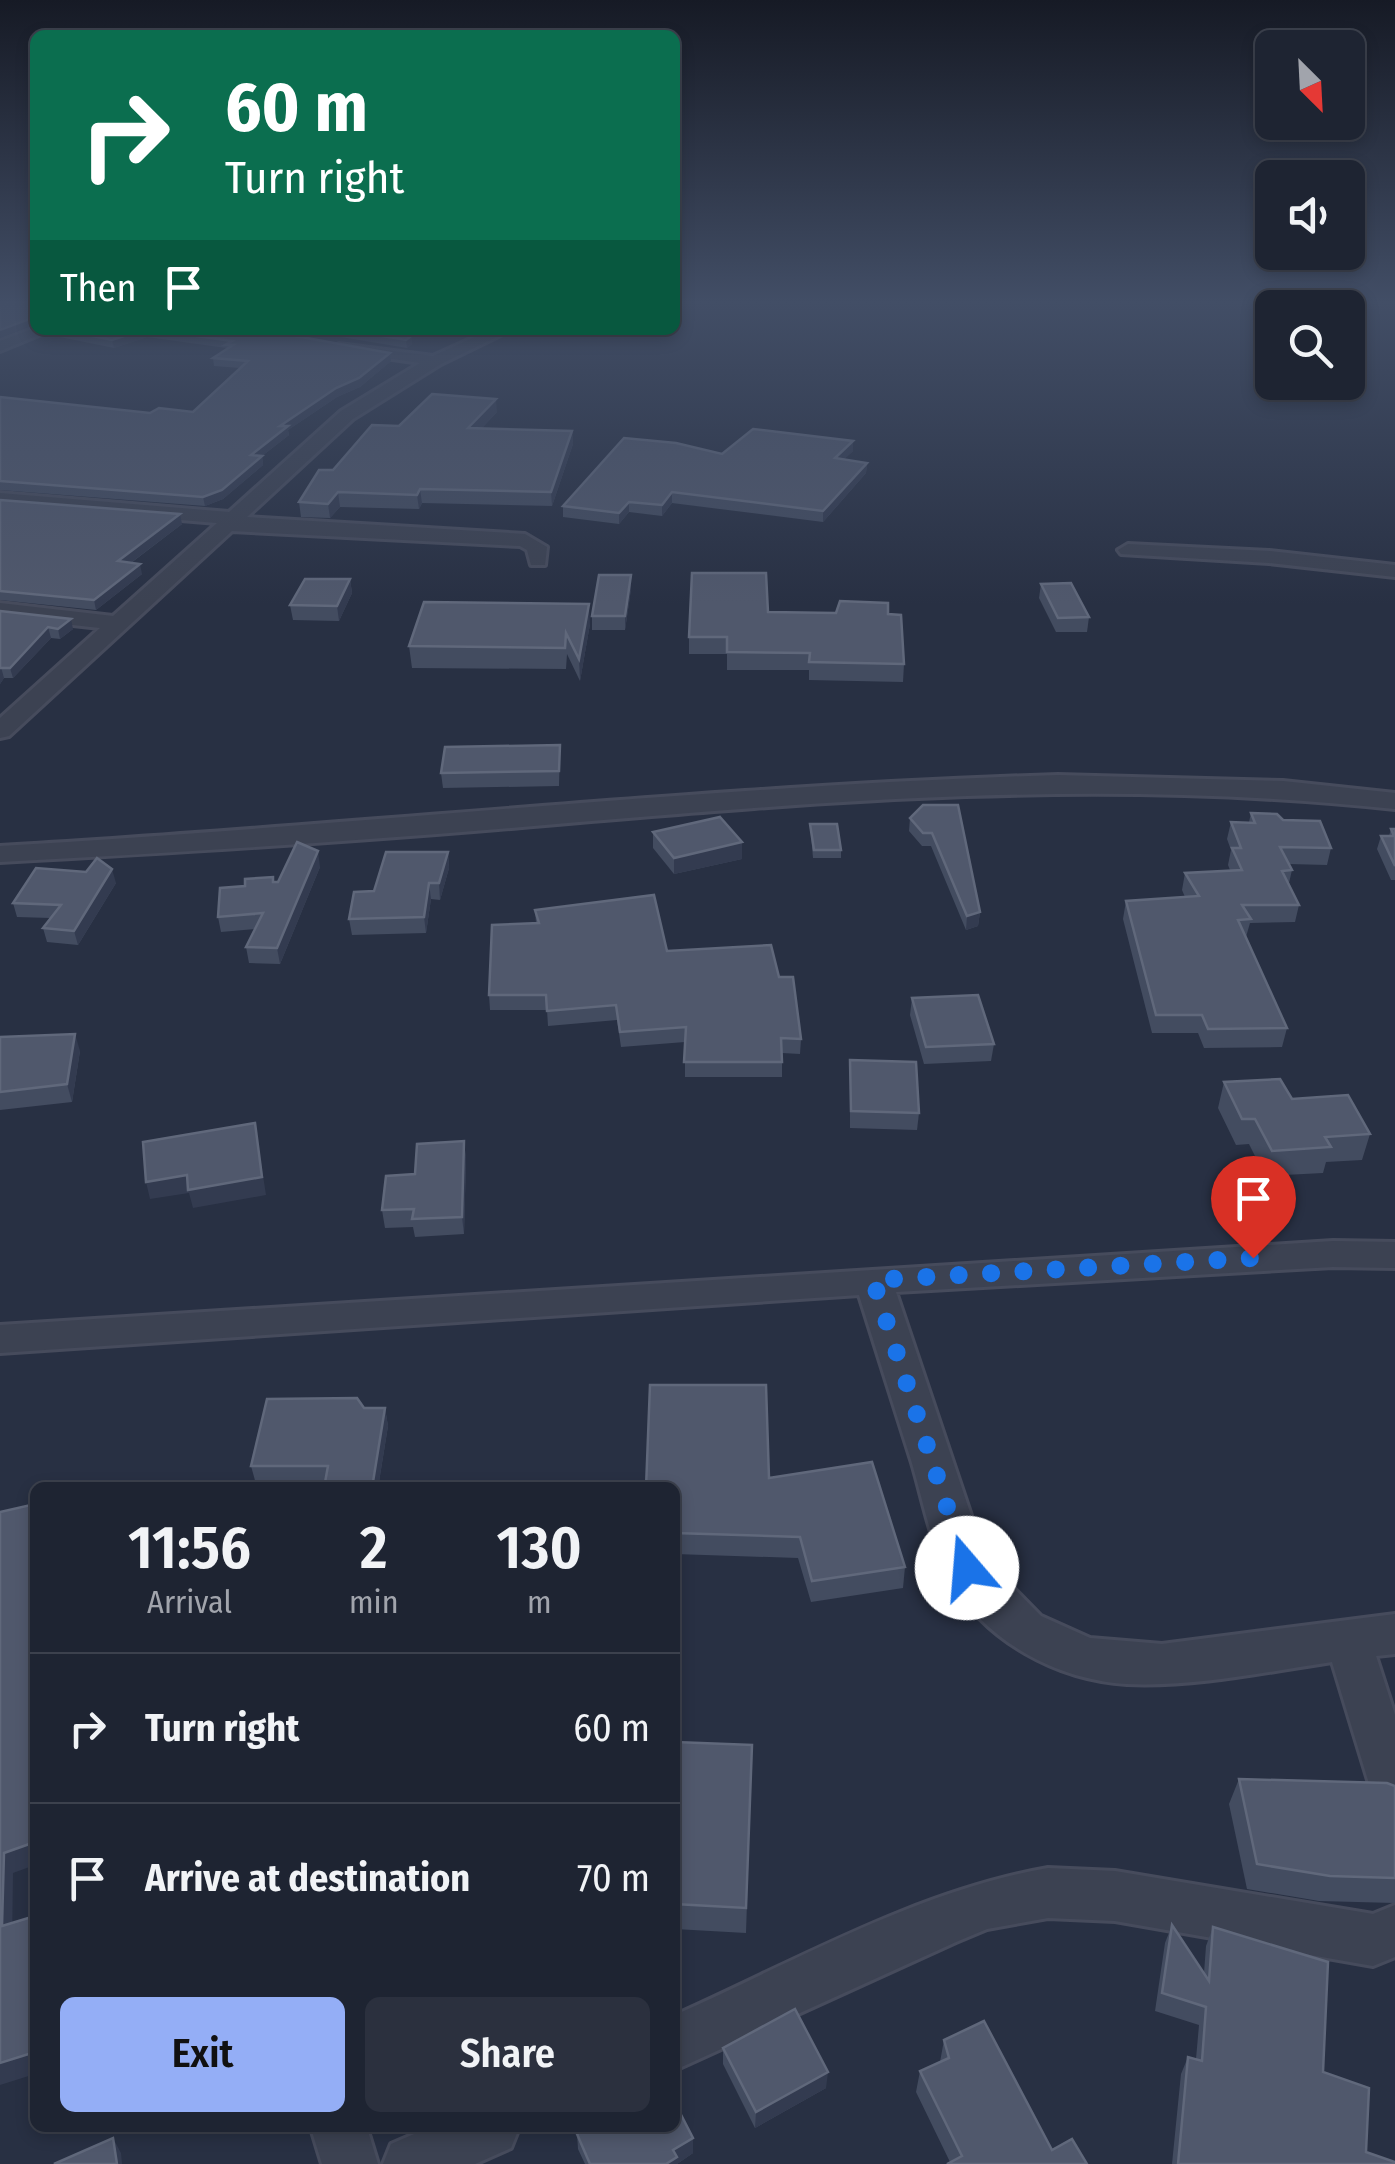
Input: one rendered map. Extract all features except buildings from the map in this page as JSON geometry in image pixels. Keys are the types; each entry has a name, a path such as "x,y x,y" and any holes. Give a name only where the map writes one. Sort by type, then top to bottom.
{"street":[{"path":"0,731 10,713 120,624 348,415 369,402"},
{"path":"0,499 235,522 526,540 538,547 538,562"},
{"path":"1128,550 1268,557 1395,571"},
{"path":"0,610 120,624"},
{"path":"0,854 480,822 911,786 1133,784 1395,801"},
{"path":"0,1339 873,1280 1333,1254 1395,1255"},
{"path":"873,1280 967,1568 990,1602 1029,1634 1106,1664 1159,1667 1395,1634"},
{"path":"1348,1640 1395,1790"},
{"path":"680,2042 940,1922 987,1904 1048,1893 1115,1896 1372,1940 1395,1931"},
{"path":"339,2132 350,2164"},
{"path":"411,2164 482,2132"}],"route":[{"path":"967,1568 873,1280 1253,1258"}]}
